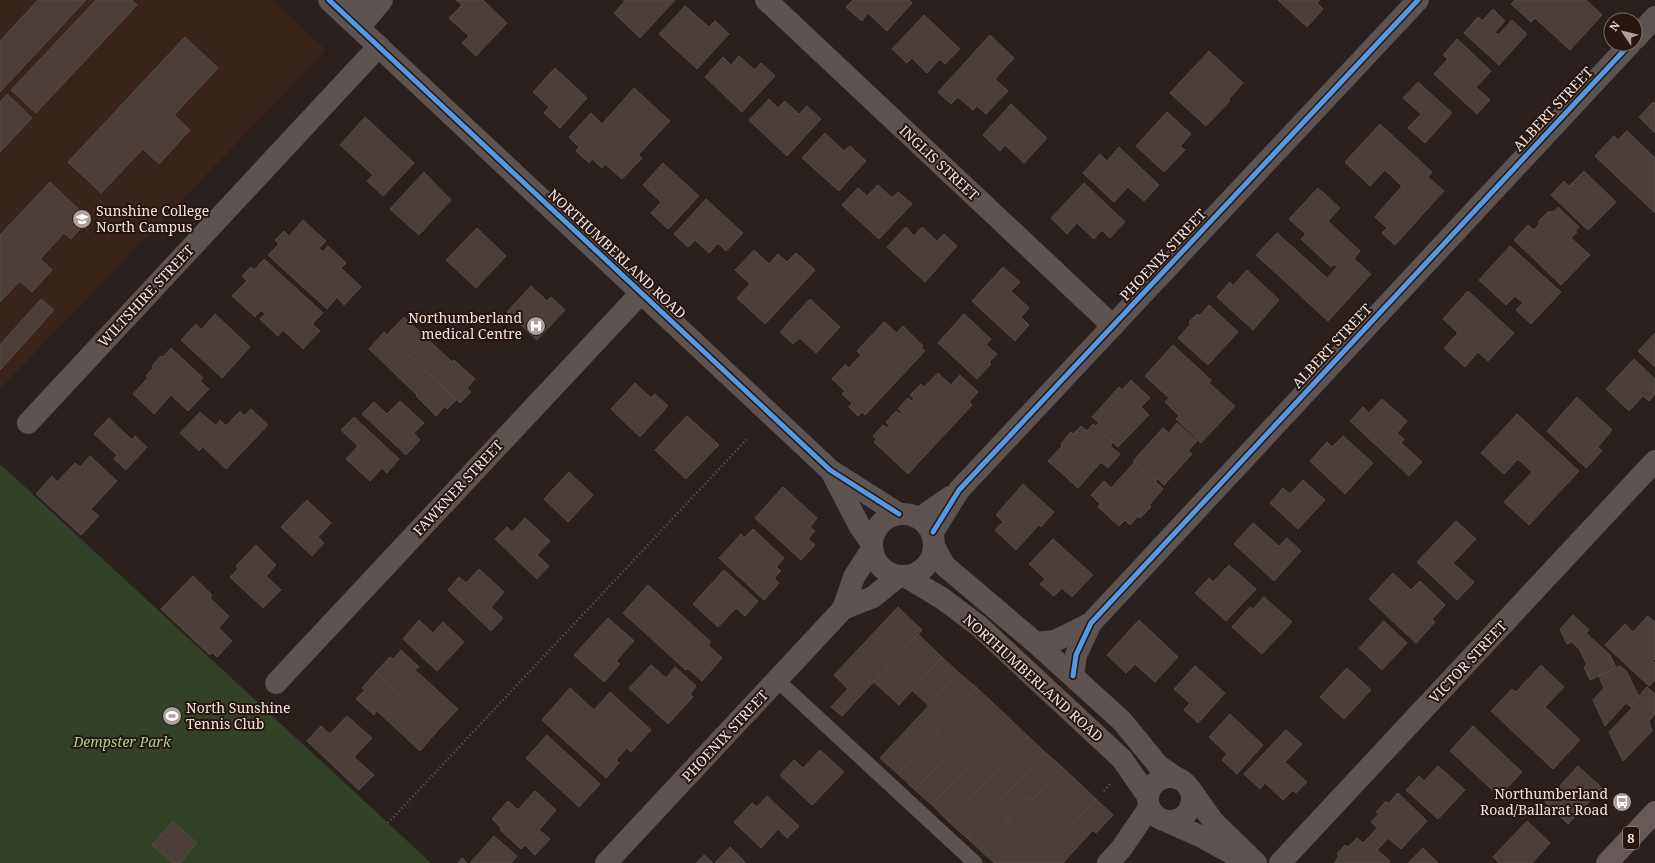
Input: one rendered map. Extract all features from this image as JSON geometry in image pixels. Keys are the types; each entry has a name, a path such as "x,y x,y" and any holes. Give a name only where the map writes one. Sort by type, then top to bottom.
{"highway":[{"name":"8","path":"1607,863 1655,812"}],"street":[{"name":"NORTHUMBERLAND ROAD","path":"329,0 830,470 899,514"},
{"path":"352,22 361,0"},
{"path":"352,22 382,0"},
{"name":"INGLIS STREET","path":"766,0 1113,326"},
{"name":"PHOENIX STREET","path":"929,533 959,490 1113,326 1412,2"},
{"path":"1643,30 1655,17"},
{"name":"WILTSHIRE STREET","path":"28,423 379,46"},
{"name":"ALBERT STREET","path":"1073,676 1076,655 1091,623 1623,52"},
{"name":"FAWKNER STREET","path":"276,683 640,293"},
{"name":"VICTOR STREET","path":"1280,863 1655,461"},
{"name":"NORTHUMBERLAND ROAD","path":"830,470 860,527 872,546"},
{"path":"899,514 914,515 929,533 930,562 919,572 902,576 891,574 881,567 874,557 872,546 873,536 880,523 892,515 899,514"},
{"name":"NORTHUMBERLAND ROAD","path":"929,533 945,566 1036,642 1122,720 1158,765 1183,784 1213,821 1256,863"},
{"name":"PHOENIX STREET","path":"606,863 843,609 854,577 872,546"},
{"name":"NORTHUMBERLAND ROAD","path":"902,576 924,587 949,603 979,626 1122,759 1156,811"},
{"name":"PHOENIX STREET","path":"843,609 873,597 902,576"},
{"name":"ALBERT STREET","path":"1036,642 1055,641 1091,623"},
{"path":"1115,856 1156,811 1154,782 1161,778 1183,784 1192,799 1190,808 1185,816 1177,821 1156,811"},
{"path":"1156,811 1248,863"}],"lane":[{"path":"777,680 975,863"}],"path":[{"path":"388,823 747,440"}],"shaded area":[{"name":"Sunshine College North Campus","path":"0,0 272,0 326,50 0,389"}],"green space":[{"name":"Dempster Park","path":"0,464 388,823 431,863 0,863"}],"building":[{"path":"38,0 86,0 0,92 0,41"},
{"path":"96,0 132,0 137,5 36,113 11,90"},
{"path":"456,0 483,0 507,23 476,56 462,43 469,36 449,18 462,5"},
{"path":"623,0 675,0 640,38 614,13 625,1"},
{"path":"853,0 909,0 912,3 887,31 868,13 862,21 846,7"},
{"path":"1278,0 1320,0 1317,3 1323,9 1307,27"},
{"path":"1515,0 1586,0 1602,15 1570,50 1535,18 1531,22 1511,4"},
{"path":"685,6 709,27 715,21 729,34 697,69 659,34"},
{"path":"1493,9 1505,21 1495,32 1498,35 1512,20 1527,34 1499,65 1464,33 1478,17 1482,21"},
{"path":"924,15 960,49 945,64 940,59 927,73 912,58 907,63 892,49"},
{"path":"990,35 1014,58 995,79 1008,91 986,114 977,106 973,110 958,97 951,104 938,92"},
{"path":"185,37 218,68 174,115 190,130 159,164 143,149 101,193 68,162"},
{"path":"1457,39 1491,71 1476,87 1490,100 1477,114 1434,74 1448,59 1443,55"},
{"path":"1209,51 1243,83 1228,100 1230,101 1206,126 1170,93"},
{"path":"739,56 755,70 761,63 775,76 742,112 705,77 723,57 731,65"},
{"path":"555,68 587,98 560,128 544,113 549,107 533,92"},
{"path":"1418,82 1452,113 1425,143 1408,128 1421,114 1403,98"},
{"path":"634,88 670,121 638,155 642,158 622,179 605,164 602,168 592,159 589,163 576,151 579,147 569,137 591,113 602,124"},
{"path":"7,94 32,118 0,152 0,102"},
{"path":"769,99 778,108 785,101 799,114 807,106 821,119 787,156 749,120"},
{"path":"1653,102 1655,104 1655,133 1639,117"},
{"path":"1011,104 1047,138 1024,163 1005,145 1000,151 983,135"},
{"path":"1167,112 1191,134 1180,146 1185,150 1164,172 1136,146"},
{"path":"365,117 414,163 383,196 367,181 373,175 340,145"},
{"path":"1380,124 1432,172 1428,177 1444,191 1395,245 1382,233 1387,228 1375,217 1402,186 1385,170 1370,186 1345,162"},
{"path":"1627,131 1655,158 1655,213 1595,156 1614,136 1618,140"},
{"path":"825,133 844,151 850,146 866,161 839,191 802,158"},
{"path":"1119,147 1159,185 1144,201 1128,187 1114,202 1083,173 1100,154 1107,161"},
{"path":"663,163 699,196 668,229 651,213 661,202 643,185"},
{"path":"1584,171 1616,202 1588,230 1551,195 1564,181 1569,186"},
{"path":"424,172 451,200 419,235 390,209"},
{"path":"50,182 89,219 71,239 64,233 40,259 52,270 32,292 20,281 0,302 0,235"},
{"path":"1084,183 1125,222 1110,238 1102,230 1094,239 1077,223 1067,234 1051,218"},
{"path":"878,185 892,198 898,192 912,204 879,239 842,205 858,188 867,196"},
{"path":"1318,188 1340,208 1328,221 1360,251 1354,259 1371,274 1328,321 1256,255 1277,233 1327,278 1337,267 1334,264 1331,267 1301,239 1306,234 1289,219"},
{"path":"706,199 743,233 726,251 718,243 709,253 695,240 688,247 674,234"},
{"path":"1558,207 1579,227 1575,231 1577,232 1571,238 1590,255 1561,285 1514,240 1528,225 1534,230 1540,223 1538,222 1549,211 1550,213 1552,211 1554,212"},
{"path":"303,220 326,241 319,248 323,252 328,246 346,263 341,268 361,287 344,305 337,297 327,309 268,255 279,244 275,240 284,231 289,236"},
{"path":"906,227 914,236 922,227 937,241 944,234 957,246 925,282 887,247"},
{"path":"477,228 506,256 476,288 446,260"},
{"path":"1510,246 1561,292 1531,324 1516,310 1523,303 1515,296 1506,305 1479,280"},
{"path":"754,250 769,264 778,254 787,262 796,253 815,270 765,324 737,298 750,284 735,270"},
{"path":"264,259 323,313 312,324 320,331 303,349 283,330 278,336 260,319 265,314 261,310 255,317 232,296 247,281 242,276 251,267 254,270"},
{"path":"1003,267 1020,282 1011,291 1029,308 1021,317 1029,325 1015,341 972,301"},
{"path":"1247,270 1279,300 1253,330 1217,297 1230,282 1233,286"},
{"name":"Northumberland medical Centre","path":"531,286 547,301 551,297 565,310 537,340 507,312"},
{"path":"1468,291 1514,333 1488,361 1478,352 1465,367 1444,348 1458,333 1443,319"},
{"path":"41,299 54,310 0,370 0,345"},
{"path":"810,299 840,327 816,353 800,338 793,344 780,332"},
{"path":"1209,305 1238,332 1208,365 1178,338 1191,324 1189,322 1197,314 1199,316"},
{"path":"215,314 250,347 222,378 181,340 196,324 201,330"},
{"path":"964,314 991,339 986,345 997,354 989,362 991,364 977,379 938,343"},
{"path":"404,317 452,362 454,360 475,379 467,388 471,392 460,403 387,335"},
{"path":"884,322 897,333 903,326 923,346 921,348 925,351 865,415 862,412 858,416 849,407 852,403 842,394 845,391 832,379 845,365 849,368 861,355 857,351"},
{"path":"384,332 456,400 447,409 444,407 436,416 416,396 417,395 369,349"},
{"path":"1655,333 1655,367 1638,351"},
{"path":"1173,345 1211,380 1209,383 1235,406 1201,443 1176,419 1179,416 1165,402 1169,398 1145,376"},
{"path":"171,348 203,378 200,381 209,389 188,411 171,395 154,414 133,394 148,378 146,376 153,368 152,366"},
{"path":"1634,359 1655,379 1655,394 1649,401 1643,396 1629,411 1606,389"},
{"path":"938,373 951,385 960,375 978,392 969,402 972,405 908,474 874,442 877,439 873,436 883,425 887,428 889,425 886,422 896,411 900,414 902,412 898,409 908,398 912,401 914,399 910,395 921,384 924,387"},
{"path":"1131,380 1150,398 1141,407 1149,415 1118,447 1095,426 1099,423 1092,417 1119,387 1122,390"},
{"path":"635,383 651,398 655,394 668,406 640,437 611,409"},
{"path":"1577,397 1612,430 1598,447 1602,451 1586,468 1547,431"},
{"path":"1382,399 1407,421 1397,433 1404,439 1401,443 1422,462 1409,476 1350,421 1363,407 1369,413"},
{"path":"400,401 424,423 414,433 420,440 406,455 362,414 374,402 387,414"},
{"path":"251,409 268,425 226,469 203,447 199,451 180,433 200,412 216,426 220,420 226,426 240,411 244,416"},
{"path":"1517,414 1579,471 1529,525 1504,502 1532,472 1518,459 1504,474 1481,453"},
{"path":"687,416 719,445 686,479 655,450"},
{"path":"354,417 399,459 387,473 382,468 370,481 346,459 358,446 341,430"},
{"path":"109,418 132,440 135,436 147,447 126,470 114,459 117,455 94,434"},
{"path":"1177,423 1197,441 1188,451 1192,454 1164,485 1158,479 1155,482 1133,461 1163,428 1169,433"},
{"path":"1093,424 1113,442 1110,446 1120,454 1108,468 1101,462 1078,488 1048,461 1062,446 1061,444 1071,432 1073,434 1081,426 1087,431"},
{"path":"1343,436 1373,463 1345,494 1310,461 1327,442 1332,447"},
{"path":"90,456 117,481 91,509 99,516 81,535 36,494 52,476 57,482 75,463 80,467"},
{"path":"1135,462 1163,489 1149,505 1151,507 1140,518 1138,516 1130,525 1125,520 1119,526 1098,507 1100,504 1091,495 1104,481 1111,488"},
{"path":"569,472 593,495 568,522 544,499"},
{"path":"1303,480 1325,500 1298,529 1270,503 1283,488 1290,494"},
{"path":"1023,484 1054,512 1041,527 1039,525 1016,550 995,530 1003,522 996,515"},
{"path":"783,487 817,518 810,527 815,531 808,539 815,545 801,560 755,518"},
{"path":"307,500 331,523 318,537 324,543 312,556 281,527"},
{"path":"525,518 550,541 537,555 549,566 537,579 495,539 507,527 512,532"},
{"path":"1456,521 1476,539 1453,563 1474,582 1457,600 1417,562"},
{"path":"1253,523 1279,546 1287,538 1301,551 1274,581 1234,544"},
{"path":"753,529 784,558 776,567 781,571 774,578 779,583 764,600 719,558 741,534 744,538"},
{"path":"1053,539 1093,575 1072,597 1062,588 1054,596 1040,584 1045,579 1029,564"},
{"path":"256,545 276,565 266,576 281,590 263,608 230,577 238,569 236,566"},
{"path":"1229,565 1256,589 1226,621 1195,593 1209,578 1213,582"},
{"path":"479,569 504,592 491,607 503,618 491,631 448,590 459,577 466,583"},
{"path":"724,570 758,601 745,616 736,608 718,627 693,604"},
{"path":"1393,573 1411,590 1420,581 1445,605 1432,619 1435,622 1416,643 1369,599"},
{"path":"193,576 212,595 210,598 229,616 219,628 232,641 217,657 212,652 210,655 161,609"},
{"path":"648,585 711,642 708,645 722,658 702,681 687,668 686,670 623,613"},
{"path":"1264,597 1292,622 1262,654 1232,627 1250,607 1253,609"},
{"path":"898,607 922,630 842,716 831,707 848,689 834,675"},
{"path":"1573,615 1589,630 1586,633 1610,655 1616,668 1590,680 1584,667 1587,665 1580,650 1572,642 1567,644 1560,629"},
{"path":"1648,616 1655,622 1655,659 1653,661 1655,663 1655,680 1649,686 1605,645 1625,624 1633,632"},
{"path":"608,618 634,641 616,661 620,664 604,682 574,655"},
{"path":"419,620 433,633 443,622 464,642 437,671 403,639"},
{"path":"1139,620 1178,657 1155,682 1135,664 1126,673 1107,655"},
{"path":"1384,621 1407,643 1382,670 1359,648"},
{"path":"918,634 942,657 899,705 874,682"},
{"path":"401,650 419,667 415,670 458,709 438,730 376,672 390,657 393,659"},
{"path":"942,657 959,673 929,706 912,690"},
{"path":"651,665 666,678 675,667 696,686 690,694 693,697 668,724 629,688"},
{"path":"1541,665 1564,687 1545,707 1580,740 1553,769 1491,711 1512,689 1516,692"},
{"path":"1195,666 1225,693 1198,723 1184,710 1190,703 1174,689"},
{"path":"1620,666 1627,672 1639,697 1630,706 1626,703 1605,726 1593,700 1604,688 1599,676"},
{"path":"1347,668 1371,690 1344,719 1320,697"},
{"path":"376,672 438,730 420,751 377,711 374,715 356,699 365,690 362,688"},
{"path":"959,673 977,688 898,774 880,758"},
{"path":"1647,687 1655,694 1655,714 1649,721 1652,731 1623,761 1609,732 1632,708 1630,706"},
{"path":"570,688 594,710 610,692 651,730 631,752 627,748 616,760 619,763 606,778 542,720"},
{"path":"977,688 994,704 915,790 898,774"},
{"path":"994,704 1011,720 932,805 915,790"},
{"path":"1230,714 1263,745 1237,774 1222,760 1227,754 1209,737"},
{"path":"347,716 372,738 354,757 374,775 359,790 307,741 321,726 330,734"},
{"path":"1011,720 1028,736 949,822 932,805"},
{"path":"1473,726 1522,772 1499,796 1450,751"},
{"path":"1286,730 1302,744 1285,762 1307,782 1296,793 1293,790 1283,800 1265,783 1260,789 1244,774"},
{"path":"547,735 600,784 579,807 526,758"},
{"path":"1028,736 1045,752 967,838 949,822"},
{"path":"820,750 844,772 812,805 780,775 794,760 803,768"},
{"path":"1045,752 1062,767 1032,800 1029,797 980,850 967,838"},
{"path":"1438,766 1465,790 1438,819 1406,790 1419,776 1424,781"},
{"path":"1578,766 1602,788 1568,824 1545,802"},
{"path":"1062,767 1096,799 1037,863 994,863 980,850 1029,797 1032,800"},
{"path":"535,791 556,810 539,830 550,839 535,855 525,845 521,849 500,830 501,828 492,819 508,801 518,810"},
{"path":"1398,793 1427,821 1401,849 1388,838 1382,845 1371,835 1377,828 1371,822 1379,814 1376,812 1386,801 1388,804"},
{"path":"767,796 799,826 787,838 778,829 761,848 734,822 752,803 757,807"},
{"path":"1096,799 1113,815 1096,833 1093,830 1063,863 1037,863"},
{"path":"1527,821 1550,843 1532,863 1499,863 1493,857"},
{"path":"173,822 197,843 180,863 173,863 152,845"},
{"path":"1371,835 1382,845 1377,850 1390,861 1388,863 1334,863 1339,856 1337,854 1345,845 1348,847 1357,838 1363,843"},
{"path":"494,836 517,856 511,863 470,863"},
{"path":"730,847 746,863 715,863"},
{"path":"1423,848 1438,863 1408,863"},
{"path":"704,855 713,863 696,863"},
{"path":"462,858 467,863 458,863"}],"cycle path":[{"path":"329,0 830,470 899,514"},
{"path":"933,532 959,490 1418,0"},
{"path":"1073,676 1076,655 1091,623 1623,52"}],"place":[{"name":"Sunshine College North Campus","path":"82,219"},
{"name":"Northumberland medical Centre","path":"536,326"},
{"name":"North Sunshine Tennis Club","path":"172,716"},
{"name":"Northumberland Road/Ballarat Road","path":"1622,802"}]}
